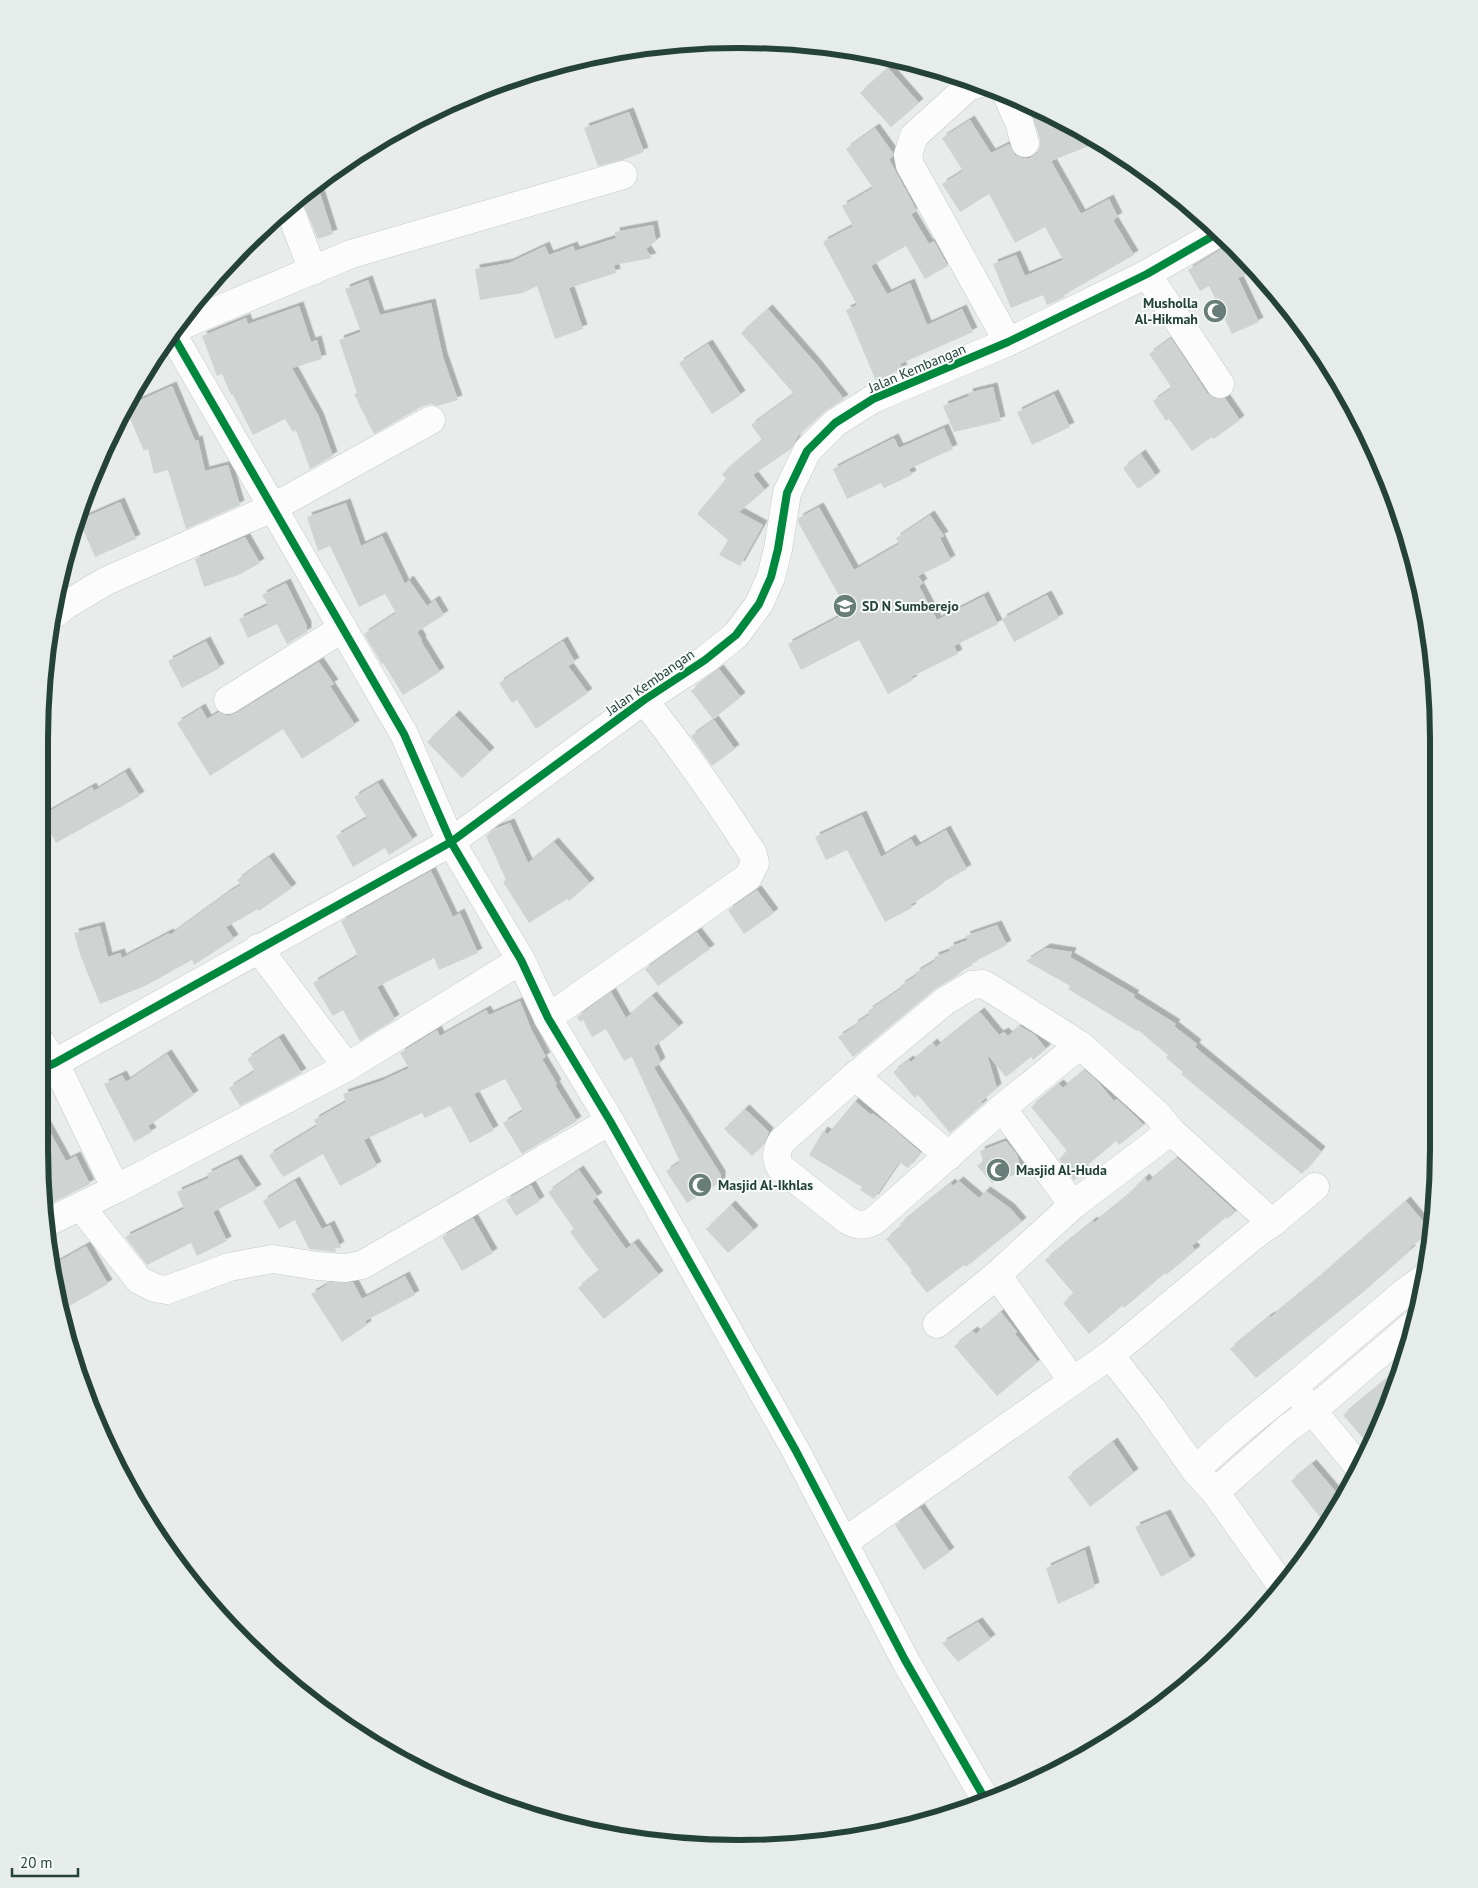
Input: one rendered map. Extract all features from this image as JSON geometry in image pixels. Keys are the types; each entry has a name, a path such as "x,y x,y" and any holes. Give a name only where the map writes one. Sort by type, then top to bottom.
{"street":[{"path":"968,87 914,136 908,155 910,164 1008,342"},
{"path":"1011,103 1025,143"},
{"path":"186,324 351,254 623,175"},
{"path":"291,212 313,271"},
{"name":"Jalan Kembangan","path":"48,1066 451,842 644,700 705,660 736,635 759,604 771,577 778,549 787,493 807,451 835,423 873,399 1008,342 1147,274 1213,236"},
{"path":"1147,274 1220,384"},
{"path":"175,339 404,734 451,842 521,960 548,1018 610,1121 796,1451 905,1660 983,1796"},
{"path":"60,610 106,581 272,508 431,420"},
{"path":"228,700 343,628"},
{"path":"548,1018 748,877 755,863 753,854 705,781 644,700"},
{"path":"258,948 347,1067"},
{"path":"51,1220 116,1189 347,1067 521,960"},
{"path":"1080,1045 1002,1108 949,1156 867,1225 857,1226 847,1220 780,1167 776,1154 782,1141 855,1076 945,1002 972,985 983,984 1080,1045 1157,1114 1272,1223"},
{"path":"48,1069 116,1189"},
{"path":"855,1076 949,1156"},
{"path":"1002,1108 1073,1206"},
{"path":"80,1207 139,1280 162,1290 167,1290 229,1267 273,1259 345,1268 362,1265 610,1121"},
{"path":"937,1324 997,1275 1073,1206 1172,1130"},
{"path":"844,1542 1110,1355 1315,1187"},
{"path":"997,1275 1072,1380"},
{"path":"1195,1470 1235,1434 1417,1283"},
{"path":"1215,1492 1288,1428 1312,1411 1406,1331"},
{"path":"1110,1355 1152,1409 1195,1470 1215,1492 1279,1581"},
{"path":"1293,1387 1355,1462"}],"building":[{"path":"888,68 919,103 891,127 860,93"},
{"path":"629,112 644,152 598,166 584,128"},
{"path":"1031,113 1092,145 1051,161 1081,214 1109,199 1118,217 1113,220 1134,255 1064,295 1065,297 1047,305 1043,295 1011,308 993,264 1016,255 1025,276 1063,260 1045,227 1015,243 989,194 960,212 942,184 963,171 942,138 970,120 991,153 1009,144 1015,155 1022,158 1030,158 1037,153 1040,139"},
{"path":"875,128 893,153 893,156 889,159 917,211 911,214 929,244 934,241 948,266 925,279 906,246 871,266 887,294 910,283 927,325 962,309 973,332 900,364 903,369 876,381 846,310 857,305 823,242 853,226 842,206 873,188 846,149"},
{"path":"319,189 333,234 318,239 303,203"},
{"path":"653,225 656,241 646,249 652,258 614,265 616,273 569,288 583,329 555,339 537,286 523,293 480,300 475,269 509,263 545,246 549,255 573,246 575,251 616,238 615,232"},
{"path":"1225,247 1250,273 1238,278 1259,322 1232,334 1209,286 1200,291 1188,270"},
{"path":"368,280 380,315 431,303 443,357 458,400 437,406 431,404 423,406 374,434 354,394 357,393 339,340 361,332 345,289"},
{"path":"299,306 311,342 317,340 322,359 292,368 319,417 333,456 310,469 296,430 293,432 285,419 253,435 222,374 217,376 202,336 246,318 248,324"},
{"path":"768,309 844,399 824,412 798,436 791,449 753,475 765,490 739,512 763,525 740,566 719,555 728,540 697,514 726,479 722,474 762,440 751,425 794,394 741,333"},
{"path":"1171,338 1207,393 1214,398 1225,398 1240,420 1214,439 1212,437 1192,451 1169,419 1166,421 1153,401 1172,388 1149,354"},
{"path":"708,344 741,395 712,414 679,363"},
{"path":"172,386 195,441 198,440 205,471 228,465 240,505 186,529 168,470 154,474 148,449 144,451 128,415 135,403"},
{"path":"993,387 1001,421 954,432 943,406 969,396 968,393"},
{"path":"1054,394 1070,427 1032,445 1017,412"},
{"path":"944,428 953,449 909,469 912,475 884,488 881,483 847,499 833,469 894,438 899,448"},
{"path":"1141,454 1156,476 1138,489 1123,468"},
{"path":"120,502 136,539 95,557 81,526 84,518"},
{"path":"346,503 361,546 382,536 405,584 409,580 427,606 435,600 444,615 417,632 440,672 403,695 364,634 396,613 385,594 359,607 330,546 318,551 307,517"},
{"path":"819,507 854,570 899,544 896,538 930,515 944,536 940,538 951,560 918,576 923,583 919,586 937,620 984,596 998,624 954,646 958,654 911,677 913,680 888,694 859,640 801,670 788,644 848,612 798,522 799,518"},
{"path":"245,537 260,563 241,574 204,587 195,559"},
{"path":"286,583 307,626 307,632 287,644 277,624 248,638 239,619 268,605 262,595"},
{"path":"1047,595 1059,618 1014,642 1002,619"},
{"path":"206,641 220,668 182,688 168,661"},
{"path":"563,641 575,662 568,666 588,693 536,729 517,700 512,703 499,683"},
{"path":"319,662 334,684 330,686 355,725 302,759 283,729 210,776 177,723 201,708 207,719 219,712 228,716 236,713"},
{"path":"719,669 741,697 713,719 691,691"},
{"path":"455,715 490,752 462,778 427,742"},
{"path":"714,720 735,749 712,766 691,736"},
{"path":"125,772 140,796 56,843 48,829 48,812 92,787 94,791"},
{"path":"378,783 413,840 389,855 385,848 353,867 336,836 367,818 354,797"},
{"path":"862,815 881,857 911,839 916,847 946,830 967,869 938,885 939,887 910,905 912,908 885,922 847,850 826,860 815,837"},
{"path":"510,823 528,863 554,842 590,883 569,901 567,899 529,923 503,882 506,880 486,836 494,829"},
{"path":"269,857 292,888 259,911 258,909 226,927 234,939 194,965 192,960 145,986 100,1004 81,957 74,933 100,926 108,957 120,953 122,958 169,933 170,935 241,885 237,880"},
{"path":"431,871 453,917 460,913 478,953 439,970 434,958 377,987 395,1019 360,1041 343,1010 333,1016 313,983 358,956 341,921"},
{"path":"757,890 774,913 744,934 728,910"},
{"path":"997,925 1007,945 972,963 973,965 957,973 958,975 935,989 853,1057 838,1037 870,1014 868,1011 902,988 900,986 917,975 915,973 935,961 934,957 950,951 949,947 968,940 965,936"},
{"path":"697,932 710,949 658,986 645,969"},
{"path":"1046,948 1072,952 1070,957 1135,995 1133,997 1176,1024 1174,1026 1197,1044 1195,1047 1321,1151 1302,1174 1181,1074 1183,1072 1166,1058 1168,1055 1138,1030 1068,989 1070,986 1026,961"},
{"path":"611,992 626,1018 652,996 679,1027 654,1047 661,1062 654,1068 721,1175 721,1182 687,1203 666,1171 680,1162 632,1057 624,1061 606,1029 592,1037 583,1020 580,1022 577,1017"},
{"path":"520,1001 531,1029 546,1057 542,1059 577,1121 522,1154 503,1123 523,1111 505,1079 474,1094 494,1130 470,1143 450,1106 425,1118 422,1113 364,1140 377,1166 340,1186 323,1154 283,1177 269,1155 317,1126 314,1120 346,1102 343,1094 381,1081 409,1068 400,1053 437,1030 440,1036 486,1010 489,1015"},
{"path":"980,1012 999,1035 1004,1032 1008,1036 1020,1026 1035,1035 1046,1049 1033,1060 1031,1057 1006,1077 987,1054 997,1088 981,1102 983,1104 950,1133 918,1095 915,1098 893,1072 909,1060 911,1062 933,1043 936,1047"},
{"path":"279,1038 302,1073 240,1106 229,1088 255,1071 247,1059"},
{"path":"167,1054 194,1095 148,1126 152,1132 134,1142 104,1084 122,1075 126,1082"},
{"path":"1085,1070 1114,1101 1117,1099 1144,1125 1119,1145 1116,1141 1083,1169 1085,1171 1074,1180 1059,1159 1067,1151 1031,1107 1059,1084 1063,1088"},
{"path":"855,1101 871,1115 872,1113 889,1125 920,1152 908,1168 899,1162 874,1199 860,1190 862,1187 809,1155 823,1131 828,1134"},
{"path":"745,1109 769,1132 763,1145 752,1156 724,1129"},
{"path":"48,1128 66,1161 76,1156 90,1184 52,1203 49,1194"},
{"path":"1006,1141 1017,1155 1022,1172 992,1183 977,1166 983,1161 980,1151"},
{"path":"1177,1158 1236,1212 1227,1219 1226,1217 1192,1246 1196,1250 1166,1275 1165,1273 1124,1308 1122,1306 1089,1334 1063,1303 1074,1294 1045,1260 1093,1221 1094,1223 1133,1191 1145,1178 1148,1182"},
{"path":"237,1159 257,1189 213,1212 227,1241 197,1256 191,1243 147,1265 125,1237 184,1209 177,1192 209,1178 207,1174"},
{"path":"579,1170 598,1197 592,1201 626,1249 634,1243 659,1275 604,1319 578,1288 599,1271 570,1232 574,1229 548,1192"},
{"path":"295,1181 322,1229 330,1225 340,1246 335,1249 336,1252 309,1249 295,1220 279,1229 263,1201"},
{"path":"959,1181 979,1198 986,1191 1010,1208 1022,1222 966,1267 964,1265 927,1293 886,1239 902,1226 900,1224 951,1183 953,1186"},
{"path":"531,1185 540,1201 516,1216 506,1200"},
{"path":"1406,1201 1426,1225 1425,1236 1410,1248 1411,1250 1362,1293 1256,1378 1230,1349 1316,1280"},
{"path":"731,1205 754,1230 728,1253 706,1229"},
{"path":"473,1218 493,1253 462,1271 442,1237"},
{"path":"86,1246 108,1284 66,1308 57,1262"},
{"path":"405,1276 415,1295 365,1321 367,1325 342,1342 311,1294 327,1285 326,1282 353,1282 362,1299"},
{"path":"1001,1312 1017,1332 1015,1334 1038,1362 997,1396 954,1346 973,1331 976,1334"},
{"path":"1393,1374 1365,1441 1343,1415"},
{"path":"1113,1442 1134,1473 1090,1507 1068,1477"},
{"path":"1312,1464 1338,1495 1322,1520 1291,1481"},
{"path":"920,1508 950,1552 924,1570 895,1525"},
{"path":"1166,1514 1191,1560 1161,1577 1135,1527"},
{"path":"1085,1550 1095,1587 1058,1604 1046,1568"},
{"path":"978,1622 991,1639 958,1662 942,1643"}],"cycle path":[{"path":"48,1066 451,842 644,700 705,660 736,635 759,604 771,577 778,549 787,493 807,451 835,423 873,399 1008,342 1147,274 1213,236"},
{"path":"175,339 404,734 451,842 521,960 548,1018 610,1121 796,1451 905,1660 983,1796"}],"place":[{"name":"Musholla Al-Hikmah","path":"1215,311"},
{"name":"SD N Sumberejo","path":"845,606"},
{"name":"Masjid Al-Huda","path":"998,1170"},
{"name":"Masjid Al-Ikhlas","path":"700,1185"}]}
